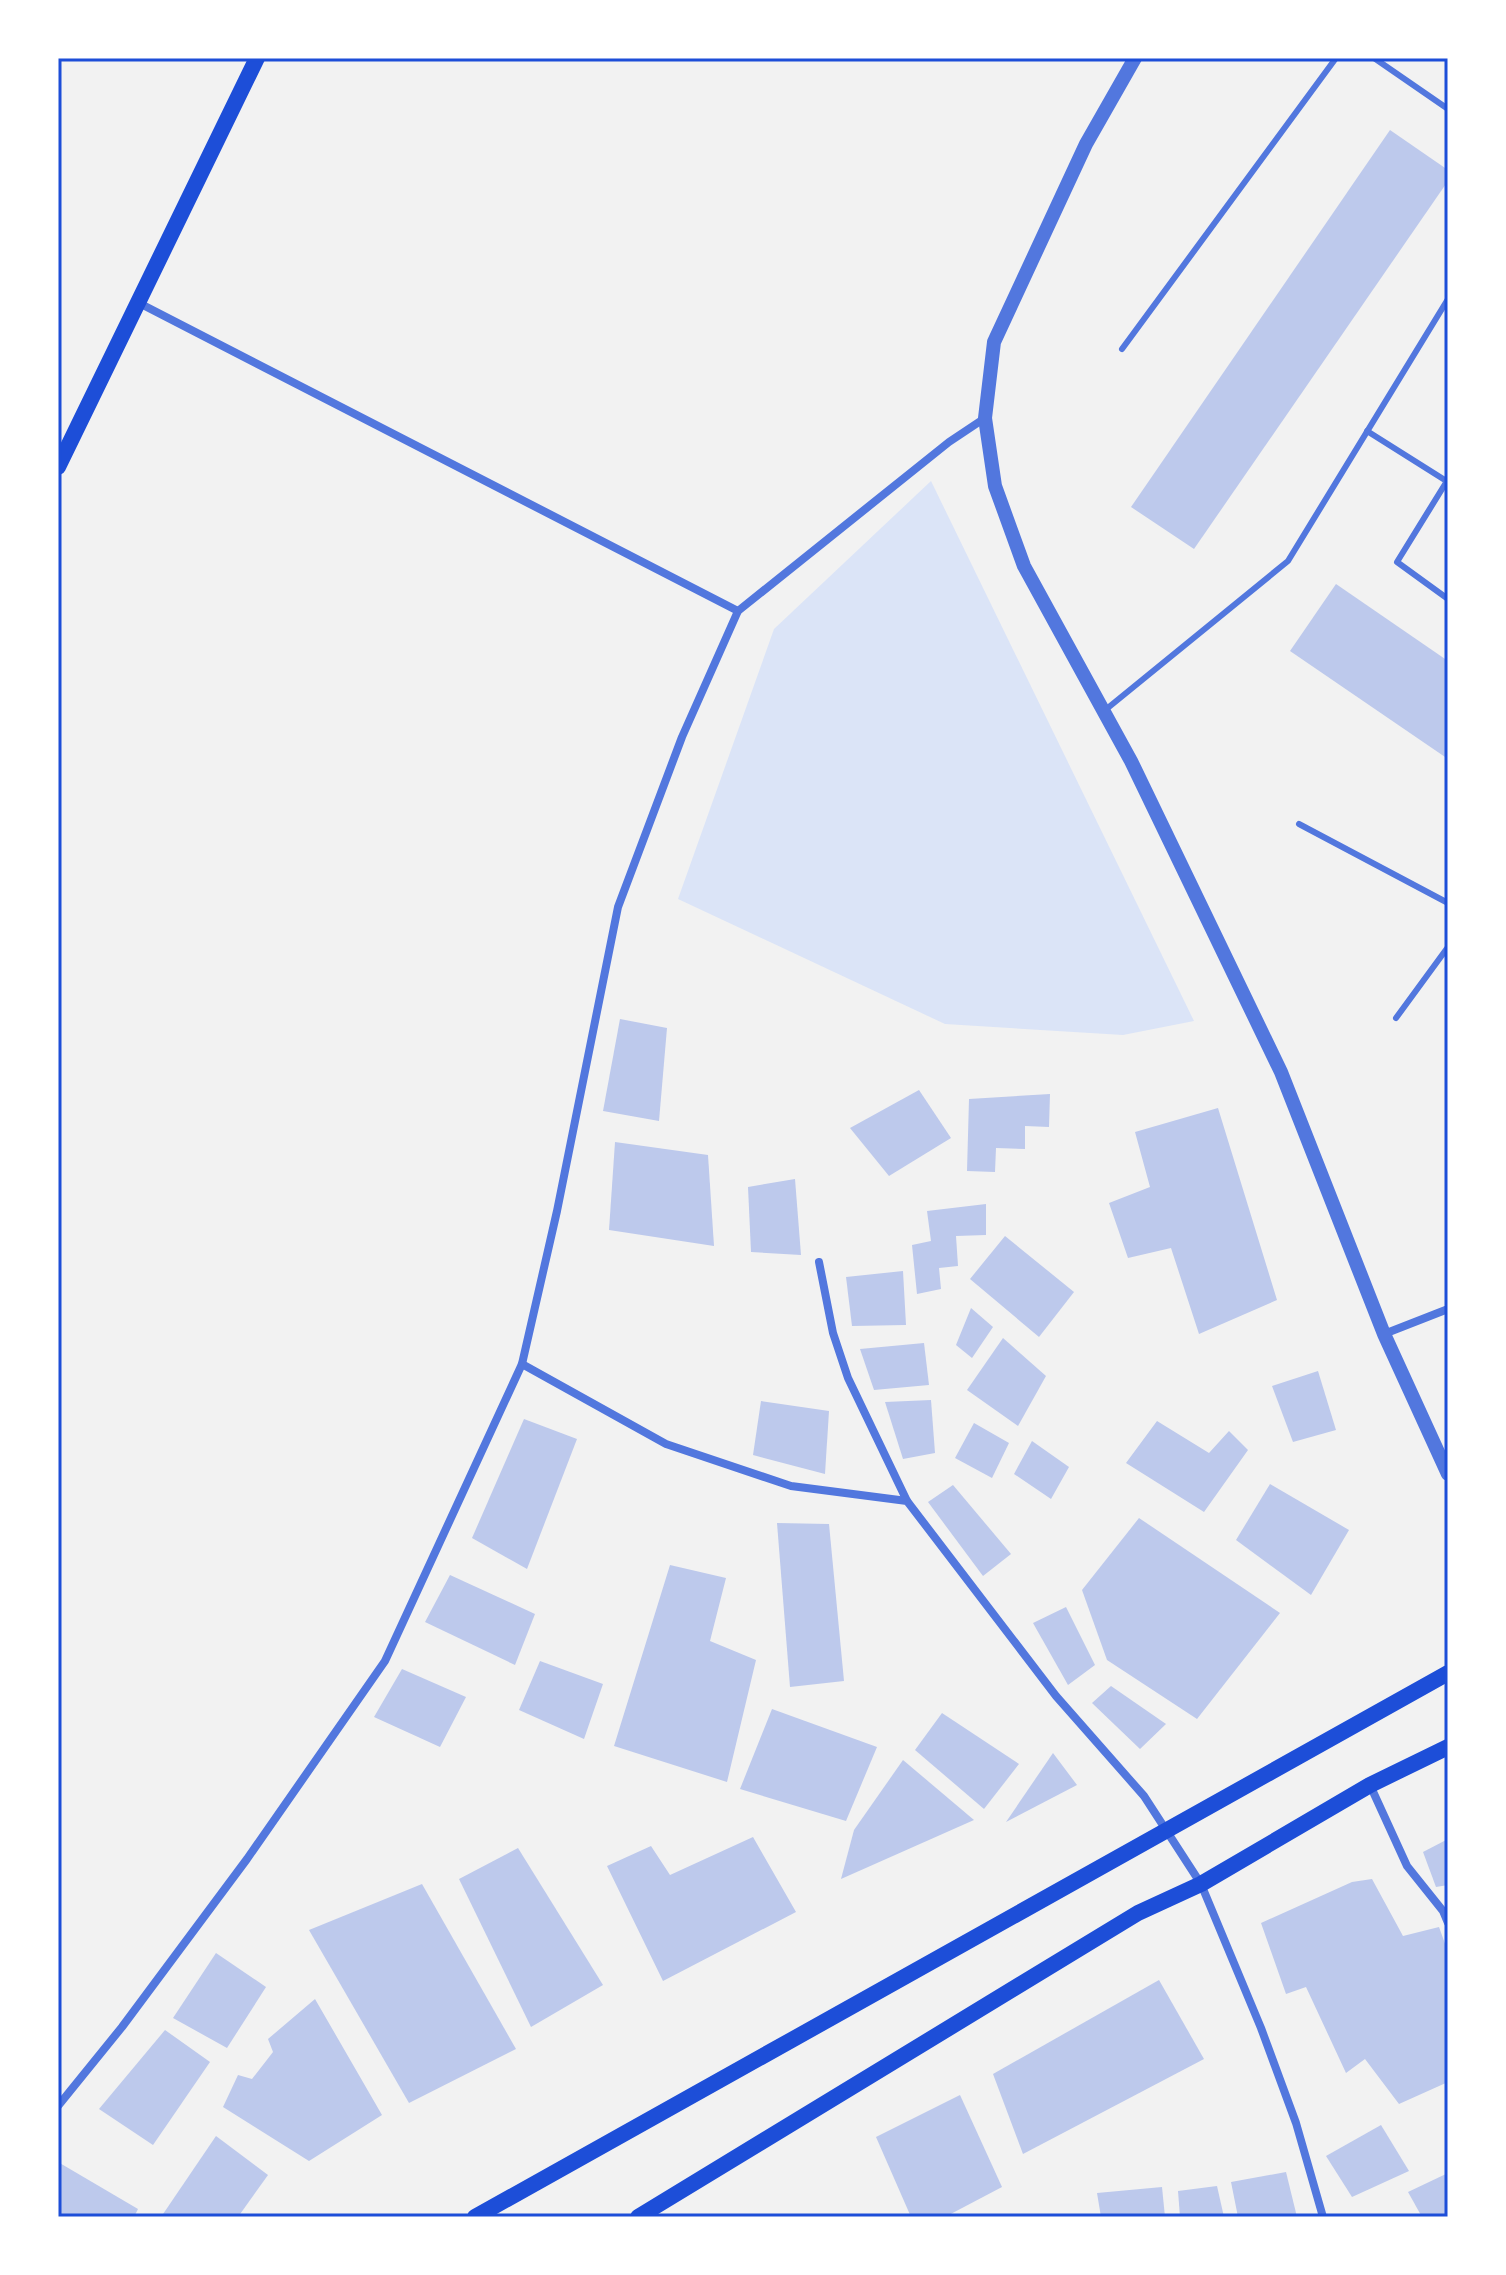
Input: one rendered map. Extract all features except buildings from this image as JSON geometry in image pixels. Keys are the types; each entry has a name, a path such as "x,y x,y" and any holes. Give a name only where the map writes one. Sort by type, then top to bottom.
{"main road":[{"path":"58,467 257,58"},
{"path":"475,2217 1448,1673"},
{"path":"638,2217 1138,1913 1201,1884 1370,1785 1448,1747"}],"street":[{"path":"1135,58 1086,144 994,342 985,418 995,486 1024,566 1104,711 1281,1072 1384,1334 1448,1474"},
{"path":"138,302 738,611"},
{"path":"58,2106 122,2027 247,1859 385,1661 522,1364 557,1211 618,907 682,737 738,611 949,442 985,418"},
{"path":"819,1262 833,1333 848,1378 907,1501 1056,1696 1144,1796 1201,1884 1261,2028 1296,2123 1323,2217"},
{"path":"1384,1334 1448,1309"},
{"path":"522,1364 666,1444 791,1486 907,1501"},
{"path":"1370,1785 1407,1866 1443,1911 1448,1923"}],"lane":[{"path":"1122,349 1336,58"},
{"path":"1374,58 1448,109"},
{"path":"1104,711 1288,561 1448,299"},
{"path":"1367,431 1448,481 1397,562 1448,599"},
{"path":"1299,824 1448,903"},
{"path":"1396,1018 1448,947"}],"shaded area":[{"path":"931,481 1194,1021 1123,1035 945,1024 678,899 774,629"}]}
